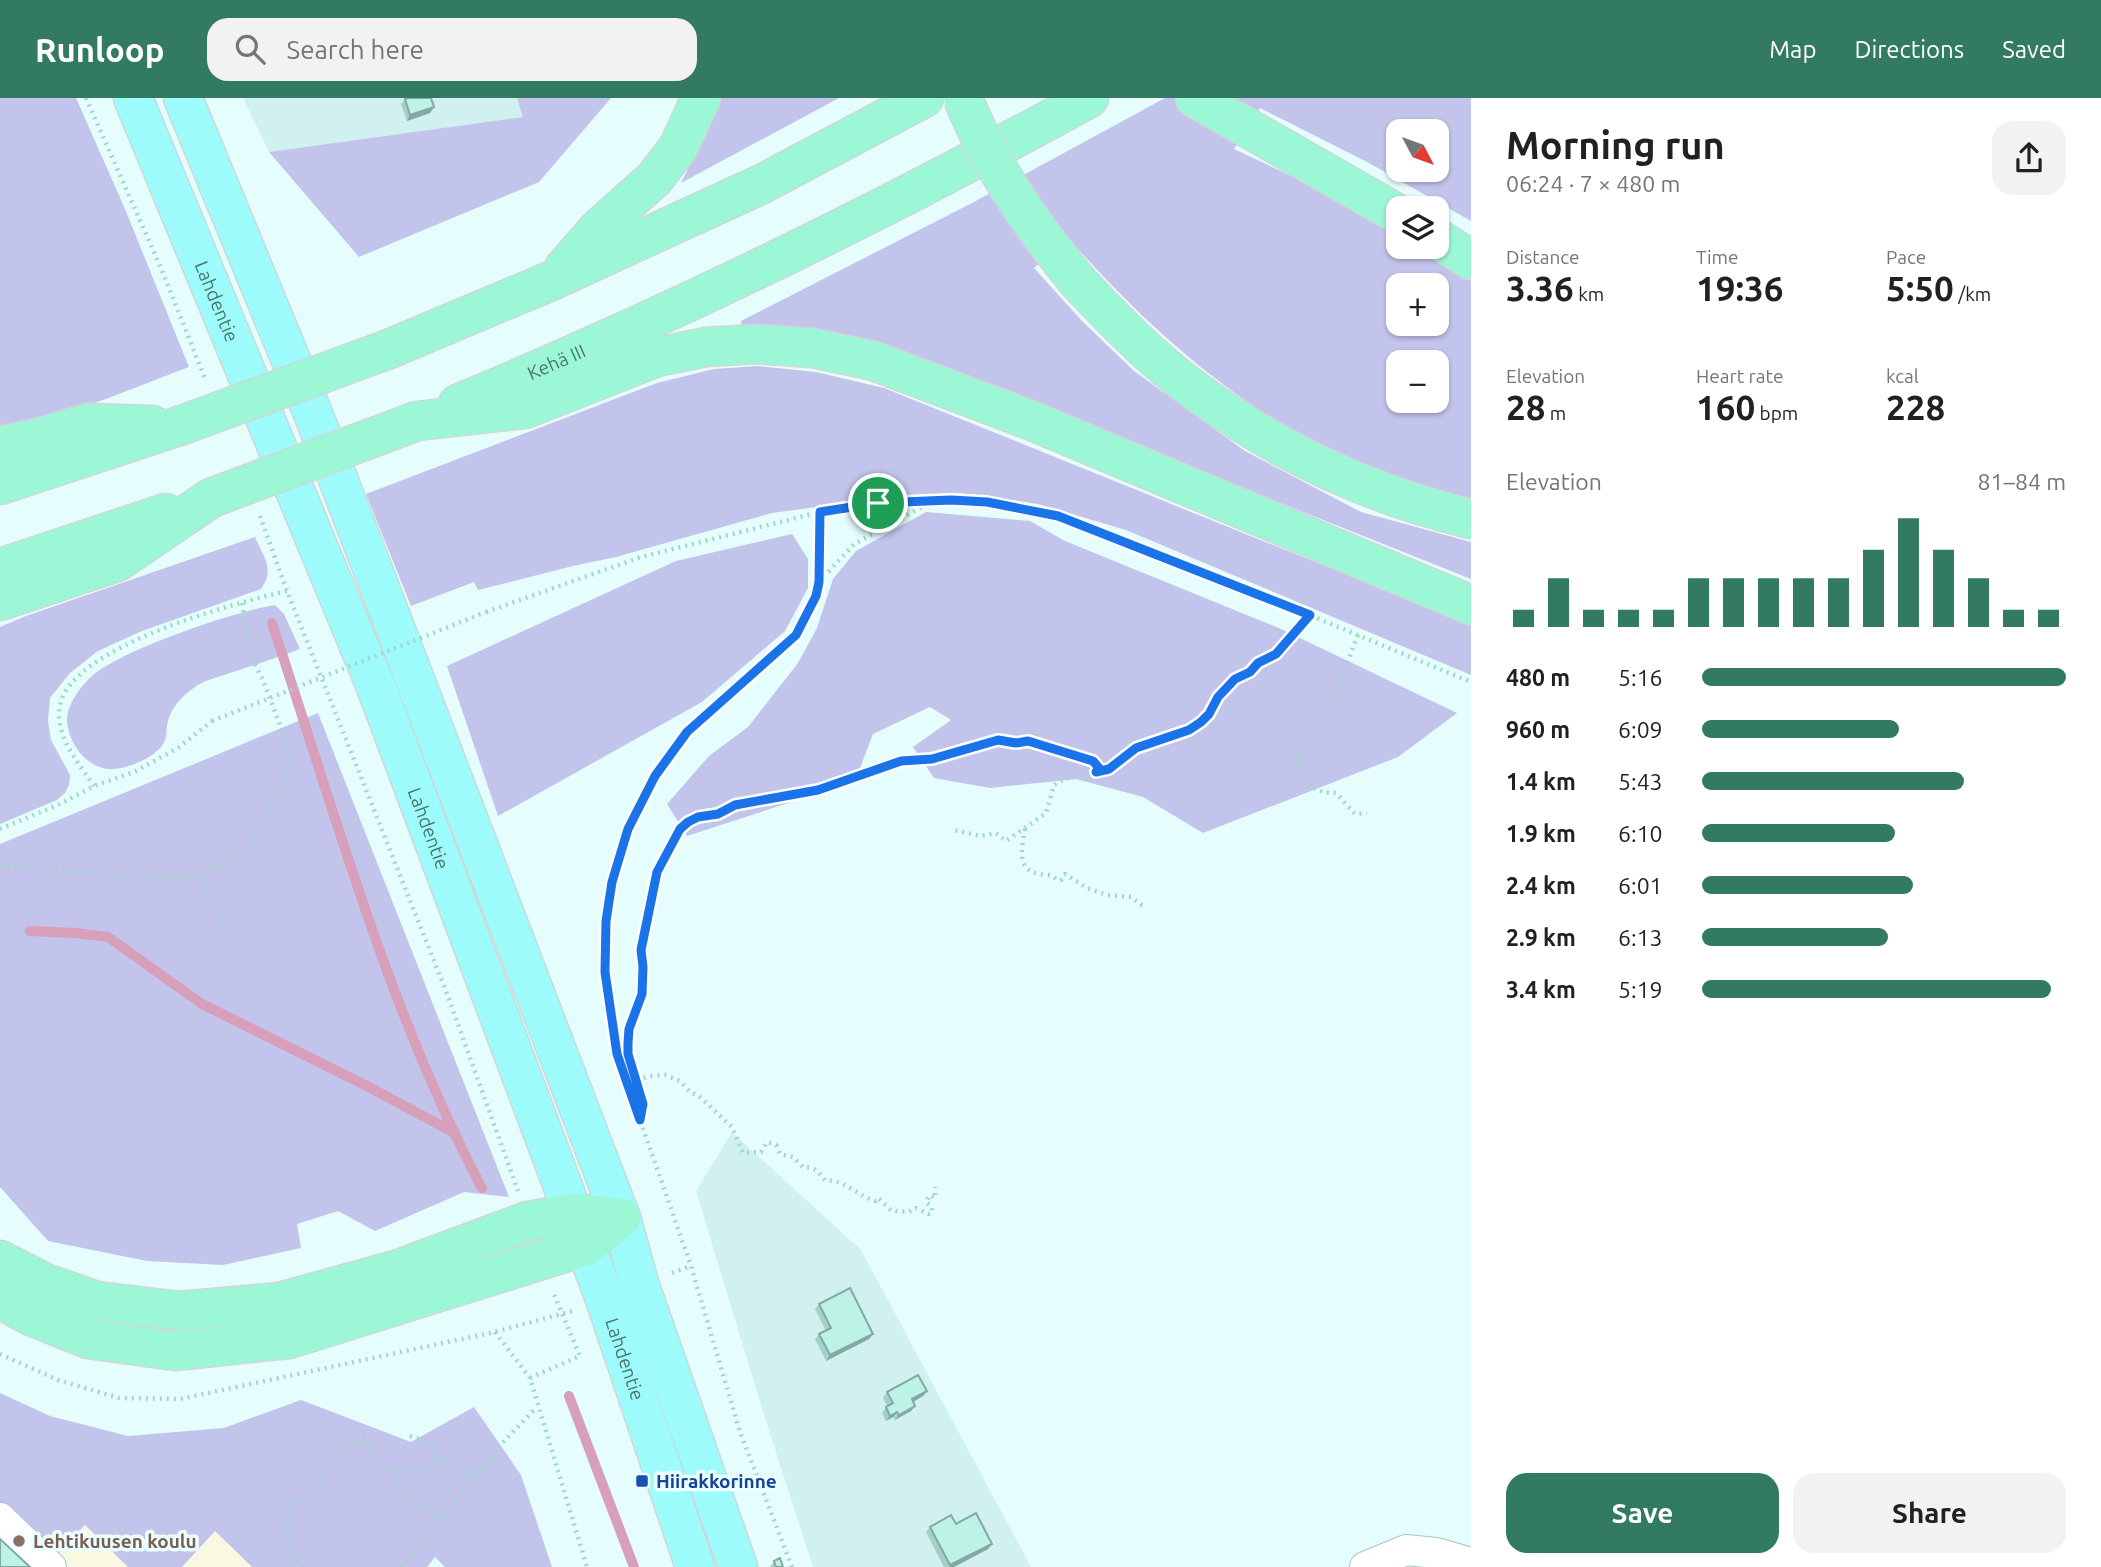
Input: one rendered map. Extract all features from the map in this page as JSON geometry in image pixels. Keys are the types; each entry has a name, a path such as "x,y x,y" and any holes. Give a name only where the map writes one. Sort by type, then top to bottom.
{"highway":[{"path":"553,279 599,229 654,179 678,148 701,98"},
{"path":"0,485 182,425 389,349 553,279 762,184 924,98"},
{"path":"963,98 1011,193 1044,240 1125,332 1193,389 1265,437 1340,476 1422,507 1471,519"},
{"name":"Kehä III","path":"0,568 211,498 417,421 565,359 721,287 1088,98"},
{"path":"1195,98 1386,207"},
{"path":"1449,246 1471,260"},
{"path":"417,421 526,409 657,357 705,347 756,344 813,348 874,361 1030,419 1471,605"},
{"path":"0,446 88,423 182,425"},
{"path":"0,601 117,562 211,498"},
{"path":"0,1260 45,1283 97,1301 180,1311 280,1302 399,1269 528,1222 580,1229 621,1218"},
{"path":"0,1299 31,1316 88,1339 175,1351 289,1339 541,1260 580,1229"}],"main road":[{"name":"Lahdentie","path":"133,98 376,687 580,1229 695,1567"},
{"name":"Lahdentie","path":"183,98 314,416 621,1218 640,1286 738,1567"}],"lane":[{"path":"0,1518 51,1567"},
{"path":"1365,1567 1406,1550 1436,1553 1471,1563"}],"path":[{"path":"86,98 161,268 210,392"},
{"path":"819,582 853,544 933,501"},
{"path":"0,829 60,804 94,786 134,772 178,748 212,721 486,612 642,556 820,512 878,503 987,502 1058,516 1310,615 1471,682"},
{"path":"256,505 287,591 446,991 528,1222"},
{"path":"792,1567 740,1432 691,1266 617,1054 605,972 606,921 612,882 628,829 655,776 687,732 796,635 816,596 819,582 820,512"},
{"path":"94,786 65,741 61,728 60,704 73,680 96,661 136,640 243,601 287,591"},
{"path":"0,864 156,877 202,875 234,858 251,845 286,783 290,757 263,680 250,655 243,601"},
{"path":"954,830 981,836 996,833 1006,841 1046,813 1048,799 1053,796 1052,788 1059,782 1109,769 1136,748 1189,730 1201,722 1209,714 1218,697 1235,679 1276,654 1310,615"},
{"path":"1358,635 1326,716 1307,733 1299,761 1305,784 1323,792 1336,793 1355,814 1367,813"},
{"path":"640,1120 644,1108 628,1054 628,1043 629,1029 642,994 641,950 657,872 680,829 688,822 698,817 718,814 735,805 818,790 901,761 932,759 998,740 1016,743 1028,741 1062,750 1093,761 1099,768 1096,772"},
{"path":"1025,829 1021,849 1028,871 1037,875 1051,875 1061,880 1065,874 1087,888 1107,895 1131,897 1143,906"},
{"path":"202,875 217,916 237,957 253,974"},
{"path":"637,1080 665,1075 680,1081 690,1093 699,1096 732,1127 743,1153 761,1152 767,1142 776,1145 780,1154 793,1157 804,1168 809,1166 827,1181 832,1179 872,1200 876,1201 878,1198 892,1211 909,1212 916,1208 932,1213 932,1207 926,1202 930,1195 934,1198 935,1188"},
{"path":"530,1378 580,1356 541,1260"},
{"path":"495,1332 530,1378 587,1567"},
{"path":"401,1567 538,1406"},
{"path":"410,1436 431,1443 436,1456 462,1473 483,1468"},
{"path":"303,1567 286,1533 291,1507 314,1489 327,1471 333,1454 345,1446 359,1443 364,1437 384,1467 396,1472 400,1479 401,1497 441,1517"},
{"path":"396,1472 400,1470 425,1473 435,1462 436,1456"}],"shaded area":[{"path":"0,98 76,98 125,209 189,367 72,410 0,428"},
{"path":"243,98 517,98 523,117 269,152"},
{"path":"517,98 611,98 539,182 359,257 269,152 523,117"},
{"path":"719,98 839,98 681,183"},
{"path":"1165,98 1471,98 1471,221 1449,208 1449,196 1427,196 1402,182 1449,182 1449,119 1386,119 1386,173 1260,108 1234,149 1362,209 1386,225 1386,259 1439,259 1471,280 1471,500 1392,477 1345,459 1279,423 1232,391 1182,351 1112,286 1069,239 1034,268 1082,321 1134,371 1245,451 1361,512 1471,542 1471,579 1065,417 804,329 742,325 741,321 972,203"},
{"path":"758,366 816,372 884,388 1471,625 1471,675 1126,530 1038,504 959,493 897,496 772,513 616,557 478,590 474,582 411,606 366,494 657,383 714,369"},
{"path":"926,512 1030,521 1065,541 1281,629 1457,713 1398,757 1203,833 1143,797 1076,779 990,788 934,778 913,747 951,720 930,707 873,734 857,776 819,793 687,836 667,804 709,756 748,727 798,663 817,628 833,579 856,551"},
{"path":"792,534 808,559 808,588 785,631 702,702 498,816 447,666 676,561"},
{"path":"255,537 268,569 261,589 142,631 98,651 70,673 50,698 48,721 51,740 70,775 69,785 57,800 0,824 0,627"},
{"path":"275,605 284,614 300,649 195,687 181,698 174,708 162,745 153,755 140,762 121,768 101,768 92,764 78,750 69,732 67,716 75,697 92,676 127,655 179,633"},
{"path":"318,713 509,1197 464,1192 375,1231 338,1211 297,1224 301,1248 223,1265 147,1261 48,1241 0,1187 0,844"},
{"path":"732,1132 861,1250 1031,1567 813,1567 696,1191"},
{"path":"0,1393 50,1416 128,1436 224,1428 301,1400 411,1442 474,1407 521,1475 552,1567 445,1567 435,1557 427,1567 252,1567 215,1531 182,1567 128,1567 85,1525 55,1557 0,1504"},
{"name":"Lehtikuusen koulu","path":"0,1504 55,1557 84,1525 128,1567 0,1567"},
{"name":"Lehtikuusen koulu","path":"215,1531 252,1567 182,1567"}],"building":[{"path":"431,98 434,107 410,115 405,99"},
{"path":"850,1288 873,1334 830,1355 819,1334 831,1328 819,1304"},
{"path":"918,1375 927,1391 912,1399 915,1406 899,1415 897,1412 890,1416 886,1407 893,1403 887,1392"},
{"path":"976,1513 992,1544 950,1565 930,1527 951,1515 956,1524"},
{"path":"0,1539 30,1567 0,1567"},
{"path":"780,1558 783,1567 776,1567 774,1561"}],"waterway":[{"path":"272,623 341,838 391,981 418,1051 482,1188"},
{"path":"30,931 108,937 202,1004 453,1132"},
{"path":"569,1396 634,1567"}],"place":[{"name":"Hiirakkorinne","path":"642,1481"},
{"name":"Lehtikuusen koulu","path":"19,1541"}],"route":[{"path":"951,500 987,502 1058,516 1310,615 1276,654 1235,679 1218,697 1209,714 1201,722 1189,730 1136,748 1109,769 1096,772 1099,770 1098,764 1093,761 1028,741 1016,743 998,740 932,759 901,761 818,790 735,805 718,814 698,817 688,822 680,829 657,872 641,950 642,994 629,1029 628,1043 628,1054 644,1108 640,1120 617,1054 605,972 606,921 612,882 628,829 655,776 687,732 796,635 816,596 819,582 820,512 878,503 951,500"}]}
